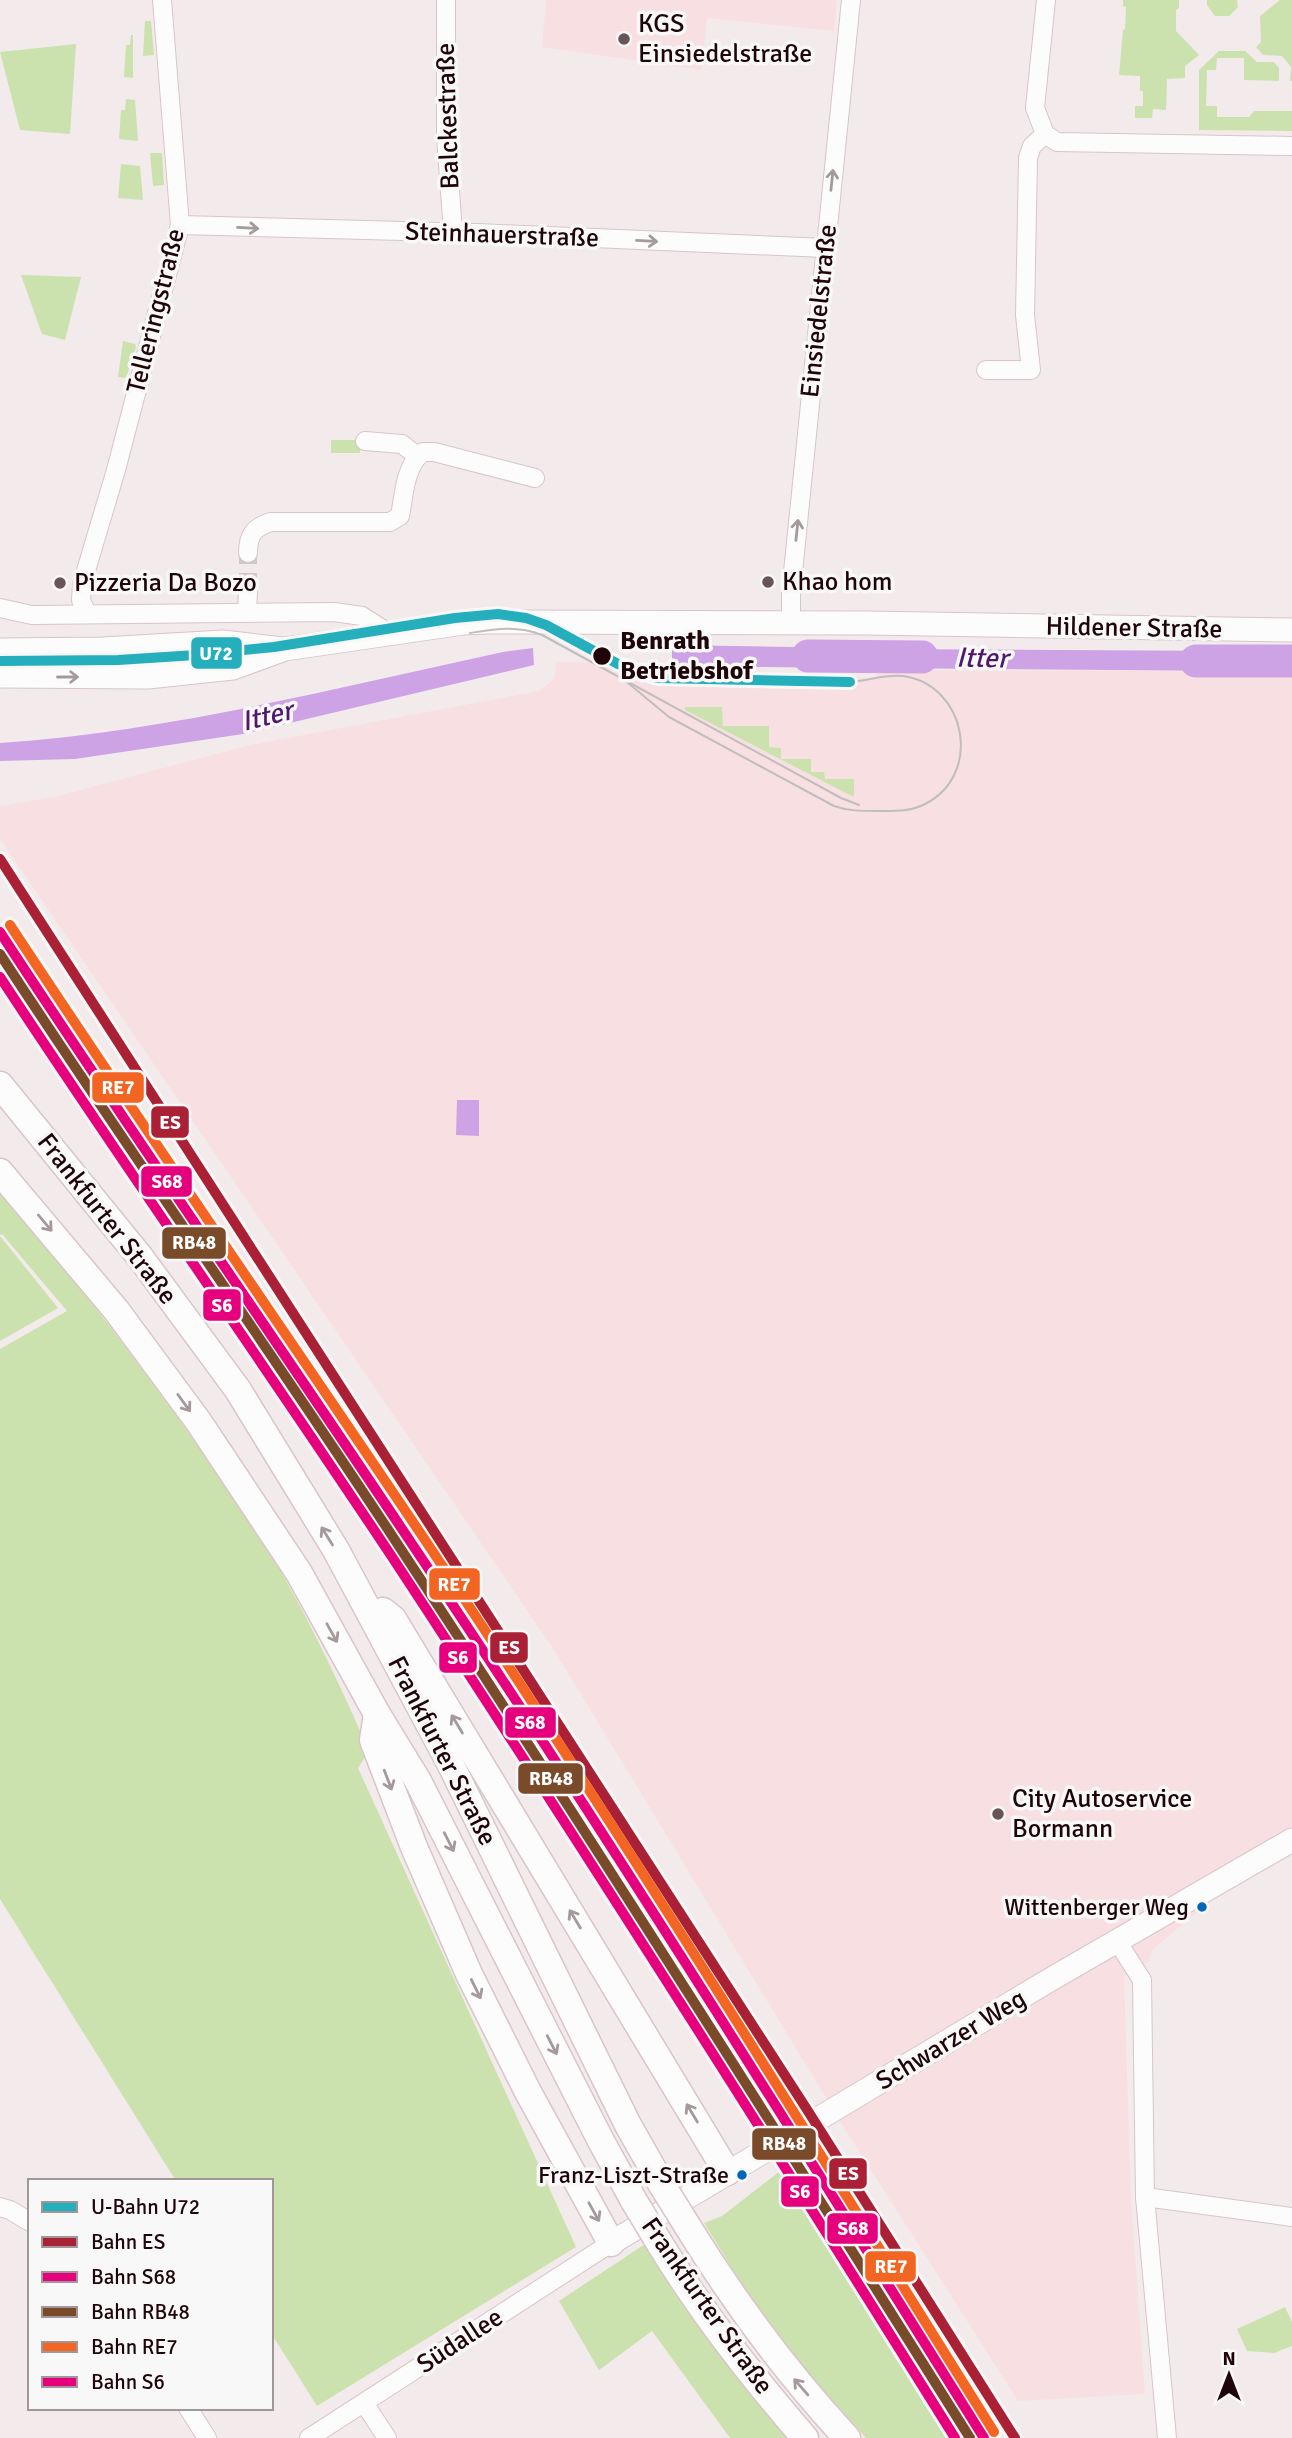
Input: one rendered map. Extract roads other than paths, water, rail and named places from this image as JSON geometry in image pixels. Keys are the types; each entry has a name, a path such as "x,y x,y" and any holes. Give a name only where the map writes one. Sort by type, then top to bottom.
{"highway":[{"name":"Frankfurter Straße","path":"0,1085 140,1257 238,1390 362,1595 451,1765 628,2125 662,2185 726,2290 797,2382 846,2438"},
{"name":"Frankfurter Straße","path":"0,1172 116,1310 198,1421 299,1573 377,1714 418,1781 634,2201 706,2314 762,2389 805,2438"},
{"path":"362,1595 394,1619 727,2172"},
{"path":"377,1714 373,1740 414,1847 469,1974 527,2092 611,2243"}],"main road":[{"name":"Hildener Straße","path":"0,676 159,676 233,668 285,649 463,623 488,622 1292,630"},
{"name":"Hildener Straße","path":"0,650 103,649 223,642 285,649"},
{"name":"Schwarzer Weg","path":"611,2243 1117,1941 1292,1840"}],"street":[{"name":"Telleringstraße","path":"87,614 81,600 82,584 116,470 180,225 162,0"},
{"name":"Balckestraße","path":"446,0 446,136 453,232"},
{"name":"Einsiedelstraße","path":"791,623 791,592 851,0"},
{"path":"1046,0 1035,108 1045,134 1057,142 1292,146"},
{"path":"986,370 1031,370 1025,315 1028,158 1032,146 1045,134"},
{"name":"Steinhauerstraße","path":"180,225 453,232 825,248"},
{"path":"365,441 402,444 417,456"},
{"path":"248,553 250,535 256,528 271,522 390,522 400,516 410,467 417,456 429,451 535,478"},
{"path":"247,612 248,591"},
{"path":"0,608 32,615 350,613 362,616 390,634"},
{"path":"1117,1941 1142,1980 1145,2197 1167,2438"},
{"path":"1145,2197 1292,2217"},
{"path":"0,2207 28,2221"},
{"name":"Südallee","path":"309,2438 611,2243"},
{"path":"364,2403 387,2438"},
{"path":"189,2410 207,2438"}],"water":[{"path":"672,645 853,648 853,668 672,666"},
{"path":"533,648 534,665 243,734 75,759 0,761 0,743 127,729 190,718"},
{"path":"877,649 1242,651 1242,671 877,668"},
{"path":"457,1100 479,1100 479,1136 456,1135"}],"waterway":[{"name":"Itter","path":"808,656 922,657"},
{"name":"Itter","path":"1196,661 1292,661"}],"tunnel":[{"path":"248,553 248,591"}],"tram line":[{"path":"470,633 515,629 542,635 841,798 859,805"},
{"path":"622,678 669,717 834,806 855,810 907,810 925,804 943,791 955,773 960,753 960,732 953,713 942,696 925,683 903,676 850,682"}],"metro line":[{"name":"U72","path":"0,661 118,660 196,655 274,647 455,618 498,614 526,618 546,625 618,664 657,678 850,682"}],"rail line":[{"name":"ES","path":"0,859 806,2108 1015,2438"},
{"name":"RE7","path":"10,925 498,1650 713,1984 994,2432"},
{"name":"S68","path":"0,932 560,1768 703,1990 984,2438"},
{"name":"RB48","path":"0,954 358,1484 479,1669 970,2438"},
{"name":"S6","path":"0,977 469,1674 679,2000 955,2438"}],"place":[{"name":"KGS Einsiedelstraße","path":"624,39"},
{"name":"Khao hom","path":"768,582"},
{"name":"Pizzeria Da Bozo","path":"60,583"},
{"name":"Benrath Betriebshof","path":"602,656"},
{"name":"City Autoservice Bormann","path":"998,1814"},
{"name":"Wittenberger Weg","path":"1202,1907"},
{"name":"Franz-Liszt-Straße","path":"742,2175"}]}
